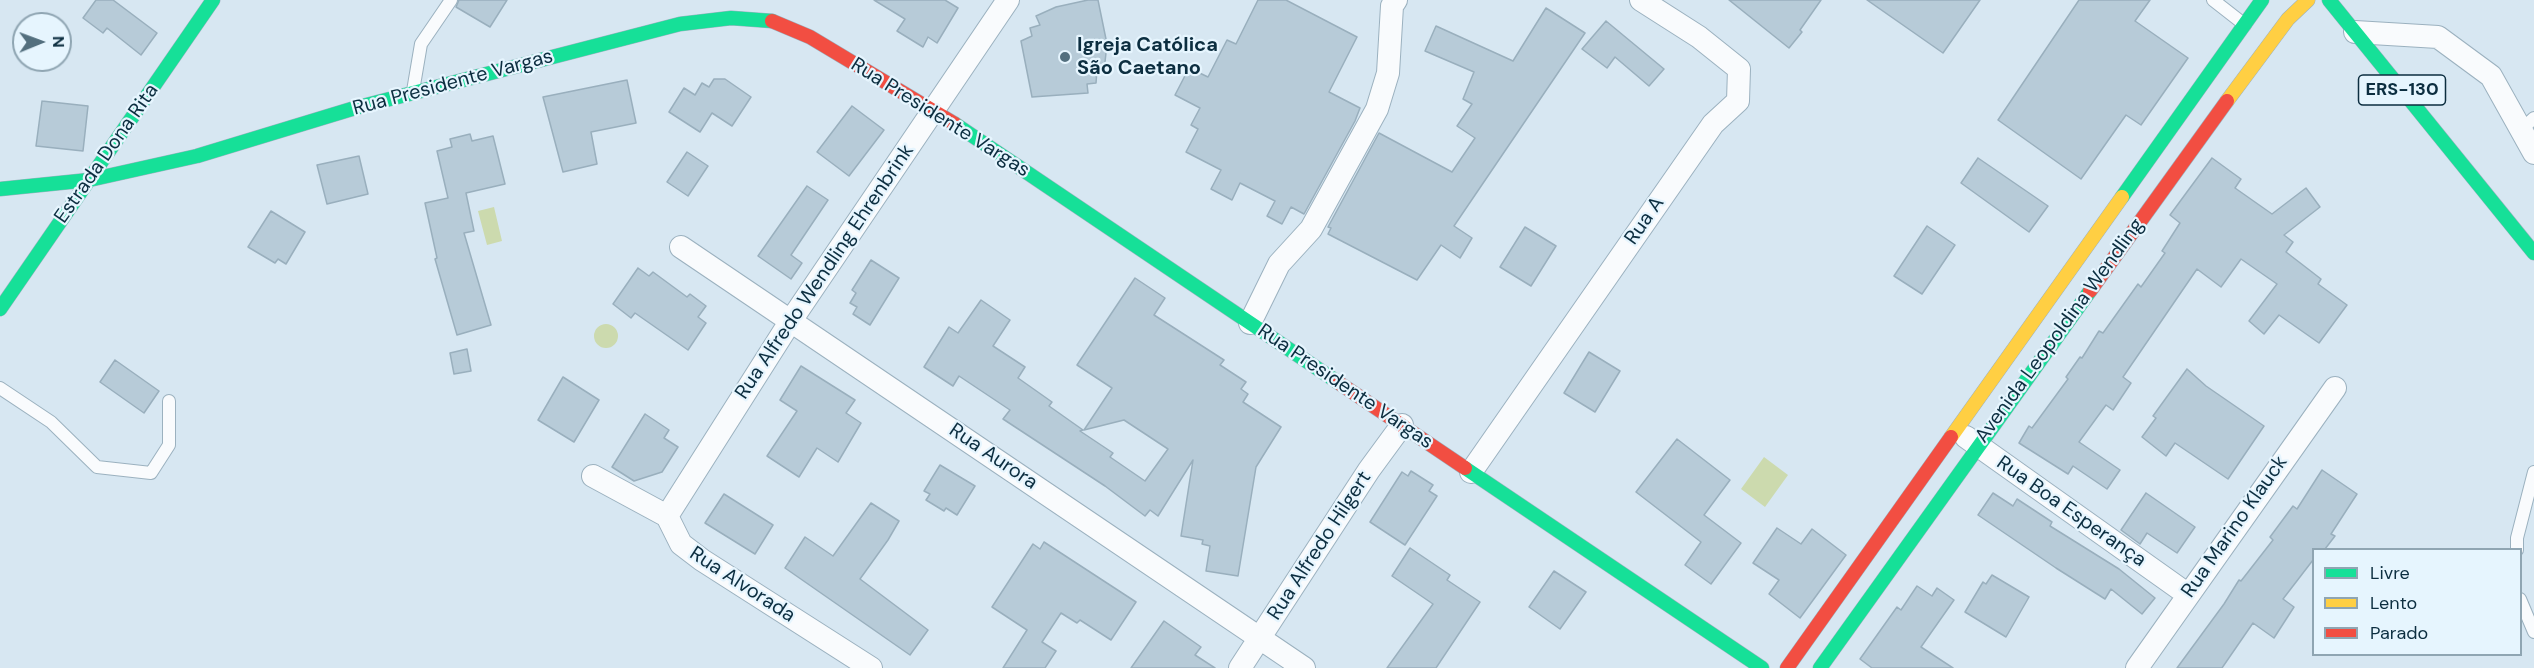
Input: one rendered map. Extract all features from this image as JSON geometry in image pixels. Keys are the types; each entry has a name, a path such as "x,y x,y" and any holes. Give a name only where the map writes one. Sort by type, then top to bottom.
{"main road":[{"name":"Estrada Dona Rita","path":"0,309 213,0"},
{"name":"Avenida Leopoldina Wendling","path":"1820,668 1978,445 2256,35 2262,0"},
{"name":"Avenida Leopoldina Wendling","path":"1787,668 1955,430 2256,35 2288,19 2307,0"},
{"name":"ERS-130","path":"2329,0 2534,253"},
{"name":"Rua Presidente Vargas","path":"0,189 89,180 197,156 412,93 680,24 731,18 775,21 810,37 933,110 1762,668"}],"street":[{"name":"Rua Alfredo Wendling Ehrenbrink","path":"667,516 790,322 1008,0"},
{"path":"1250,323 1279,264 1311,229 1377,109 1388,73 1392,6 1396,0"},
{"name":"Rua A","path":"1471,472 1713,124 1738,102 1739,69 1699,37 1641,0"},
{"path":"2355,32 2438,37 2491,76 2528,124 2534,153"},
{"name":"Rua Aurora","path":"681,247 1304,668"},
{"name":"Rua Marino Klauck","path":"2137,668 2187,594 2335,388"},
{"name":"Rua Alfredo Hilgert","path":"1240,668 1369,470 1402,426"},
{"name":"Rua Boa Esperança","path":"1955,430 2187,594"},
{"path":"593,476 667,516"},
{"name":"Rua Alvorada","path":"667,516 681,544 702,560 871,668"}],"lane":[{"path":"412,93 421,44 451,0"},
{"path":"2213,0 2256,35"},
{"path":"0,388 51,422 97,467 151,473 169,445 170,401"},
{"path":"2517,548 2517,538 2534,472"},
{"path":"2522,604 2534,632"}],"shaded area":[{"path":"494,207 502,241 487,245 478,211"},
{"path":"606,324 611,325 617,331 617,341 611,347 606,348 601,347 595,341 594,336 595,331 601,325"},
{"path":"1764,457 1788,475 1765,507 1741,489"}],"building":[{"path":"96,0 113,0 157,33 141,55 107,28 103,33 83,18"},
{"path":"459,0 507,0 490,27 456,7"},
{"path":"874,0 945,0 958,8 937,43 928,37 923,47 897,31 905,19"},
{"name":"Igreja Católica São Caetano","path":"1098,0 1107,44 1104,71 1097,70 1096,83 1087,84 1088,93 1032,97 1021,41 1032,36 1030,28 1040,25 1036,16 1056,7"},
{"path":"1258,0 1286,0 1357,37 1329,92 1360,108 1355,121 1304,214 1291,207 1282,224 1267,216 1275,201 1240,183 1232,200 1211,189 1221,170 1186,152 1198,129 1191,125 1200,108 1175,95 1189,68 1208,77 1227,40 1236,44"},
{"path":"1729,0 1821,0 1800,30 1802,32 1789,48"},
{"path":"1867,0 1980,0 1943,53"},
{"path":"2079,0 2150,0 2135,21 2188,58 2141,125 2126,115 2081,179 1998,120"},
{"path":"1546,8 1585,33 1454,226 1472,238 1460,258 1441,245 1417,280 1328,234 1331,228 1328,227 1379,133 1452,172 1475,138 1457,126 1472,104 1463,99 1474,72 1425,51 1436,26 1513,61"},
{"path":"1606,21 1664,69 1649,86 1615,57 1607,68 1582,49"},
{"path":"714,79 725,79 751,97 732,126 712,113 700,132 669,112 684,88 695,95 702,83 709,87"},
{"path":"627,80 636,123 591,132 597,164 563,172 543,97"},
{"path":"42,101 88,106 83,151 36,146"},
{"path":"852,106 884,130 849,176 817,152"},
{"path":"470,134 472,141 493,136 505,184 466,193 474,231 464,233 491,325 457,335 435,259 437,258 425,203 448,198 437,151 452,147 450,139"},
{"path":"687,152 708,166 688,196 667,182"},
{"path":"359,156 368,194 327,204 317,165"},
{"path":"1978,158 2048,206 2029,232 1961,183"},
{"path":"2212,158 2241,179 2235,188 2272,214 2306,188 2320,207 2284,235 2293,242 2286,252 2321,279 2318,284 2347,305 2319,343 2279,315 2264,334 2249,321 2277,284 2241,259 2221,287 2197,269 2123,377 2131,383 2113,410 2106,405 2079,442 2120,470 2107,489 2073,466 2068,474 2019,443 2029,426 2032,428 2068,379 2066,377 2080,357 2082,358 2099,331 2103,333 2138,284 2141,287 2165,253 2162,251 2180,223 2170,215"},
{"path":"807,186 828,200 791,255 802,263 791,279 758,256"},
{"path":"271,211 305,232 286,264 278,259 275,263 248,247"},
{"path":"1927,226 1955,245 1922,294 1894,276"},
{"path":"1525,227 1556,246 1531,286 1500,267"},
{"path":"871,260 899,278 870,325 853,314 857,307 850,303 856,293 852,290"},
{"path":"638,268 649,276 653,272 687,297 690,294 706,306 698,317 706,323 688,350 635,313 631,318 613,304"},
{"path":"1135,278 1165,298 1154,315 1224,360 1220,365 1246,382 1241,389 1248,394 1243,402 1281,427 1256,467 1238,576 1206,571 1210,546 1202,544 1203,540 1181,536 1193,460 1158,516 1150,510 1145,516 1105,486 1003,419 1010,410 959,376 953,386 924,367 949,327 958,333 981,300 1010,320 993,346 1025,367 1018,378 1052,402 1049,406 1083,430 1080,431 1113,453 1110,457 1145,481 1168,449 1124,420 1084,430 1112,388 1077,365"},
{"path":"467,349 471,371 454,374 450,353"},
{"path":"1589,352 1620,371 1595,412 1564,393"},
{"path":"115,360 159,391 144,413 100,382"},
{"path":"801,366 855,400 846,413 861,423 838,462 817,448 799,477 767,456 797,411 780,400"},
{"path":"2187,369 2206,386 2264,426 2228,479 2175,443 2166,456 2142,437 2156,418 2153,416"},
{"path":"563,377 599,400 574,442 538,420"},
{"path":"645,414 669,430 664,438 678,447 662,472 634,481 612,467"},
{"path":"1677,439 1730,480 1704,515 1741,543 1711,584 1685,565 1701,542 1636,492"},
{"path":"940,465 975,486 957,515 946,508 944,511 926,500 930,494 924,491"},
{"path":"2322,470 2357,494 2331,534 2335,536 2326,548 2312,548 2312,561 2283,599 2294,607 2274,638 2253,623 2222,668 2177,668 2239,580 2241,581 2273,540 2270,537 2293,506 2297,509"},
{"path":"1411,471 1433,485 1429,491 1437,496 1405,545 1370,522 1402,472 1408,476"},
{"path":"1993,493 2013,506 2017,499 2052,522 2050,526 2119,569 2155,598 2142,614 2111,589 2105,599 2056,568 1978,515"},
{"path":"2146,493 2195,527 2177,553 2147,533 2140,544 2121,530"},
{"path":"724,494 773,525 755,554 705,523"},
{"path":"871,503 899,521 860,579 928,630 910,655 785,568 805,537 833,556"},
{"path":"1777,528 1801,544 1812,529 1846,555 1800,618 1769,594 1779,580 1753,563"},
{"path":"1044,542 1136,602 1111,640 1080,620 1077,623 1061,613 1042,642 1056,651 1045,668 1003,668 1027,630 992,607 1033,544 1040,549"},
{"path":"1410,548 1450,575 1447,580 1480,602 1436,668 1387,668 1433,604 1392,576"},
{"path":"1554,571 1586,592 1560,629 1529,607"},
{"path":"1992,575 2029,597 2006,637 1965,612 1983,582 1986,584"},
{"path":"1917,586 1932,596 1937,588 1954,600 1921,647 1953,668 1872,668 1860,659 1897,607 1901,610"},
{"path":"1164,621 1201,647 1195,655 1215,668 1131,668"}],"traffic: fast":[{"path":"0,309 213,0"},
{"path":"2122,197 2262,0"},
{"path":"2329,0 2534,253"},
{"path":"0,189 89,180 197,156 355,108 680,24 731,18 772,21"},
{"path":"955,124 1339,383"},
{"path":"1820,668 2090,291"},
{"path":"1465,468 1762,668"}],"traffic: slow":[{"path":"2227,101 2288,19 2308,0"},
{"path":"1951,437 2122,197"}],"traffic: jam":[{"path":"772,21 810,37 955,124"},
{"path":"2090,291 2227,101"},
{"path":"1339,383 1465,468"},
{"path":"1787,668 1951,437"}],"place":[{"name":"Igreja Católica São Caetano","path":"1065,57"}]}
